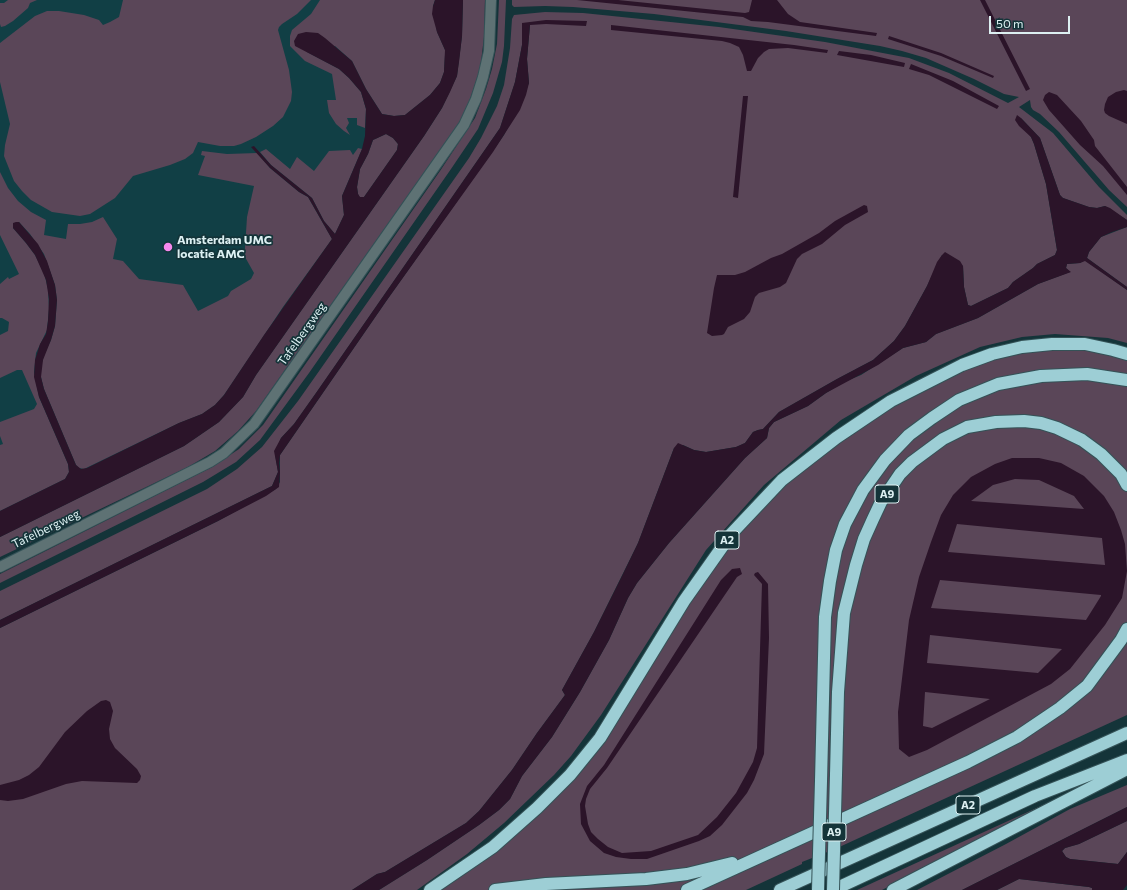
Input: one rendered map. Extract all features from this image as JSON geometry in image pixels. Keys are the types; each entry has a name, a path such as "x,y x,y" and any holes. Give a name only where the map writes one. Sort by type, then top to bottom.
{"highway":[{"name":"A2","path":"430,890 493,847 537,808 570,775 600,738 684,601 732,533 782,480 836,438 891,400 962,364 992,354 1022,347 1059,344 1085,344 1127,354"},
{"name":"A9","path":"818,890 825,617 836,550 846,524 863,490 885,460 909,436 959,400 998,384 1041,376 1087,374 1127,380"},
{"name":"A9","path":"833,890 838,692 841,640 845,607 856,565 873,519 881,502 896,480 912,462 943,439 967,428 996,422 1024,421 1041,423 1058,428 1082,440 1101,454 1121,474 1127,486"},
{"name":"A9","path":"687,890 968,762 1017,737 1060,708 1087,686 1121,640 1127,629"},
{"name":"A2","path":"780,890 1127,733"},
{"name":"A2","path":"833,890 1035,796 1127,760"},
{"path":"893,890 1127,769"},
{"path":"495,890 546,884 646,879 686,874 757,858"}],"street":[{"name":"Tafelbergweg","path":"0,567 210,462 224,453 254,424 464,125 484,77 489,51 491,0"}],"shaded area":[{"name":"Amsterdam UMC locatie AMC","path":"0,0 453,0 237,389 0,525"},
{"path":"8,0 37,0 30,3 28,8 13,21 1,27 0,3 4,3"},
{"path":"123,0 311,0 297,14 282,24 278,30 289,70 292,92 291,101 283,117 273,126 256,137 241,144 234,146 220,146 198,142 193,153 185,159 133,176 115,198 90,214 80,216 52,212 31,200 22,191 14,181 4,156 10,124 0,82 0,43 35,16 47,11 59,11 84,15 99,20 103,25 119,17"},
{"path":"320,0 435,0 433,6 437,32 445,50 444,72 440,83 430,95 405,115 394,116 382,114 366,89 352,61 335,46 307,52 339,69 361,92 366,109 365,128 357,125 357,118 347,118 349,123 346,128 350,135 344,131 336,124 329,113 327,100 336,100 332,74 305,61 290,46 290,36 292,30 311,14"},
{"path":"435,0 463,0 462,36 459,62 457,76 450,92 442,108 424,136 256,375 243,397 219,422 184,446 0,537 0,511 65,479 69,472 68,464 39,397 34,377 35,360 40,344 46,334 48,321 49,299 46,280 35,255 13,228 13,223 19,222 38,244 47,261 55,285 57,300 55,326 43,360 41,377 44,389 76,465 81,469 87,468 179,423 202,414 215,405 224,395 264,335 332,239 308,197 299,192 270,168 251,147 254,146 271,165 312,198 324,221 335,234 344,215 342,196 362,149 365,136 366,109 361,92 339,69 295,46 294,41 298,34 306,32 318,33 352,61 366,89 382,114 394,116 405,115 430,95 440,83 444,72 445,50 437,32 432,14","holes":["386,134 393,138 398,144 397,150 364,197 360,197 357,187 360,169 373,140"]},
{"path":"463,0 485,0 484,37 480,70 469,102 459,123 256,411 238,431 215,451 188,467 0,557 0,537 184,446 219,422 243,397 256,375 424,136 442,108 457,76 462,36"},
{"path":"499,0 506,0 502,62 493,93 478,129 309,373 260,440 236,462 203,482 0,583 0,574 212,467 239,449 263,425 440,171 475,118 492,69 497,44"},
{"path":"512,0 1127,0 1127,207 1109,190 1059,132 1040,114 1033,110 1030,100 1019,107 1053,133 1099,187 1127,215 1127,220 1105,206 1097,208 1089,207 1063,198 1060,195 1040,138 1021,118 1026,131 1034,144 1046,184 1057,250 1055,255 1037,264 1013,282 1008,288 971,306 968,305 964,287 963,266 942,255 905,326 894,341 873,360 779,412 763,429 753,432 745,443 736,447 706,452 694,450 683,445 674,448 638,543 594,632 562,690 565,695 512,770 479,811 466,823 385,872 377,874 352,890 0,890 0,628 218,521 276,489 280,482 280,455 387,300 504,135 529,83 527,59 530,25 522,23 522,45 515,82 500,128 316,393 294,424 281,438 275,454 278,472 272,486 0,620 0,591 207,489 237,469 262,447 298,401 469,158 481,138 497,106 504,85 510,48 512,19 514,15 545,12 583,13 719,27 825,42 909,58 949,73 1008,103 1019,97 1004,94 926,58 880,46 786,31 654,14 573,7 514,7 512,5"},
{"path":"577,0 618,0 745,13 749,12 752,0 777,0 788,14 800,22 877,33 876,36 751,21 743,17"},
{"path":"980,0 985,0 1030,89 1026,91"},
{"path":"546,20 587,21 586,26 546,24 530,25 527,59 529,83 520,110 493,152 387,300 280,455 279,487 266,496 218,521 0,628 0,620 272,486 278,472 274,451 281,438 294,424 316,393 500,128 515,82 522,45 522,23"},
{"path":"611,25 828,50 827,53 788,48 769,49 758,58 751,71 747,71 743,55 739,47 730,43 611,30"},
{"path":"889,36 941,53 994,76 993,78 941,56 888,39"},
{"path":"839,51 871,55 905,63 904,67 837,55"},
{"path":"911,64 953,81 999,106 997,109 929,75 909,69"},
{"path":"1124,90 1127,91 1127,124 1109,116 1104,110 1108,97 1116,92"},
{"path":"1049,92 1057,95 1081,121 1094,140 1095,146 1127,187 1127,195 1103,166 1080,145 1049,110 1043,100 1045,95"},
{"path":"743,96 748,96 738,198 733,197"},
{"path":"1017,115 1040,138 1060,195 1063,198 1089,207 1097,208 1105,206 1127,220 1127,227 1101,237 1089,252 1087,258 1127,287 1127,290 1085,261 1067,264 1066,268 1071,272 1038,284 978,318 936,334 926,342 903,348 878,365 826,393 808,406 774,422 769,428 767,438 745,458 669,543 637,583 628,598 609,640 580,692 552,737 522,776 510,799 499,810 479,825 379,890 352,890 377,874 385,872 466,823 479,811 512,770 565,695 562,690 594,632 638,543 674,448 678,443 694,450 706,452 736,447 745,443 753,432 763,429 779,412 873,360 894,341 905,326 927,286 937,262 945,252 960,261 963,266 964,287 968,305 971,306 1008,288 1013,282 1037,264 1055,255 1057,250 1046,184 1034,144 1031,137 1015,120"},
{"path":"386,134 393,138 398,144 397,150 364,197 360,198 357,187 360,169 373,140"},
{"path":"358,148 362,149 342,196 344,215 335,234 324,221 312,198 271,165 260,152 266,149 290,169 297,157 314,171 329,151 350,150 353,155"},
{"path":"202,151 227,154 257,153 270,168 299,192 308,197 332,239 283,307 224,395 215,405 202,414 179,423 84,469 79,468 76,465 44,389 41,377 41,366 44,355 51,340 55,326 57,300 55,285 44,254 30,234 19,222 13,228 35,255 44,273 48,289 49,309 47,330 36,353 34,372 39,397 68,464 69,472 65,479 0,511 0,445 3,444 0,436 0,422 34,409 37,404 22,370 17,370 0,378 0,335 8,331 9,322 0,318 0,284 8,277 9,279 19,274 0,235 0,172 8,188 18,201 31,212 46,220 44,235 66,239 68,224 92,222 103,217 117,239 113,259 123,261 139,279 183,285 198,311 228,296 231,291 251,279 254,273 245,257 245,248 247,217 254,186 198,175 205,156 201,155"},
{"path":"864,205 867,206 868,212 845,225 822,244 802,254 797,259 786,283 780,287 759,293 755,297 750,312 744,319 728,327 722,335 712,336 707,333 717,275 735,275 745,272 771,258 782,254"},
{"path":"1127,227 1127,287 1087,258 1089,252 1101,237"},
{"path":"1085,260 1127,290 1127,343 1108,338 1055,334 1022,337 980,347 916,376 841,420 764,485 706,550 601,715 571,756 554,775 504,823 467,854 417,890 379,890 479,825 499,810 510,799 522,776 552,737 580,692 609,640 628,598 637,583 669,543 745,458 767,438 769,428 774,422 808,406 844,382 861,375 903,348 926,342 936,334 978,318 1038,284 1070,272 1066,268 1067,264 1080,263"},
{"path":"1090,349 1127,358 1127,715 835,849 802,862 802,864 746,890 439,890 567,783 717,559 759,509 799,471 842,436 920,386 1019,350"},
{"path":"1012,458 1039,458 1061,463 1084,476 1104,496 1114,512 1125,544 1127,571 1122,598 1105,625 1070,669 1051,684 927,750 909,757 899,749 898,712 909,620 919,577 941,515 953,495 971,477 995,464","holes":["1015,479 1039,480 1074,496 1084,509 971,501 993,485","957,524 1102,538 1105,565 948,552","940,580 1101,595 1086,620 931,608","930,635 1062,649 1038,673 927,663","925,692 990,699 932,728 923,726"]},
{"path":"740,568 742,574 737,577 607,768 590,789 585,806 588,824 591,832 598,839 608,847 622,853 651,851 698,835 717,817 736,793 753,762 757,748 762,584 754,575 758,572 768,584 769,638 764,754 754,780 747,793 722,825 710,836 647,859 616,857 604,853 590,841 581,824 580,804 587,786 604,765 721,580 732,569"},
{"path":"106,700 110,702 113,711 109,729 110,739 115,748 137,769 141,776 137,783 82,781 66,784 23,799 8,801 0,800 0,785 19,780 29,775 39,767 65,732 87,711 101,701"},
{"path":"1127,785 1127,807 962,890 917,890 1070,809"},
{"path":"1058,798 882,890 857,890"},
{"path":"1127,807 1127,821 1079,844 1065,848 1062,851 1066,857 1070,859 1118,864 1127,852 1127,885 1123,890 1092,890 1092,888 1089,887 1019,879 997,890 962,890"},
{"path":"1127,821 1127,852 1118,864 1070,859 1066,857 1062,851 1065,848 1079,844"},
{"path":"1019,879 1089,887 1092,888 1092,890 997,890"}],"place":[{"name":"Amsterdam UMC locatie AMC","path":"168,247"}]}
